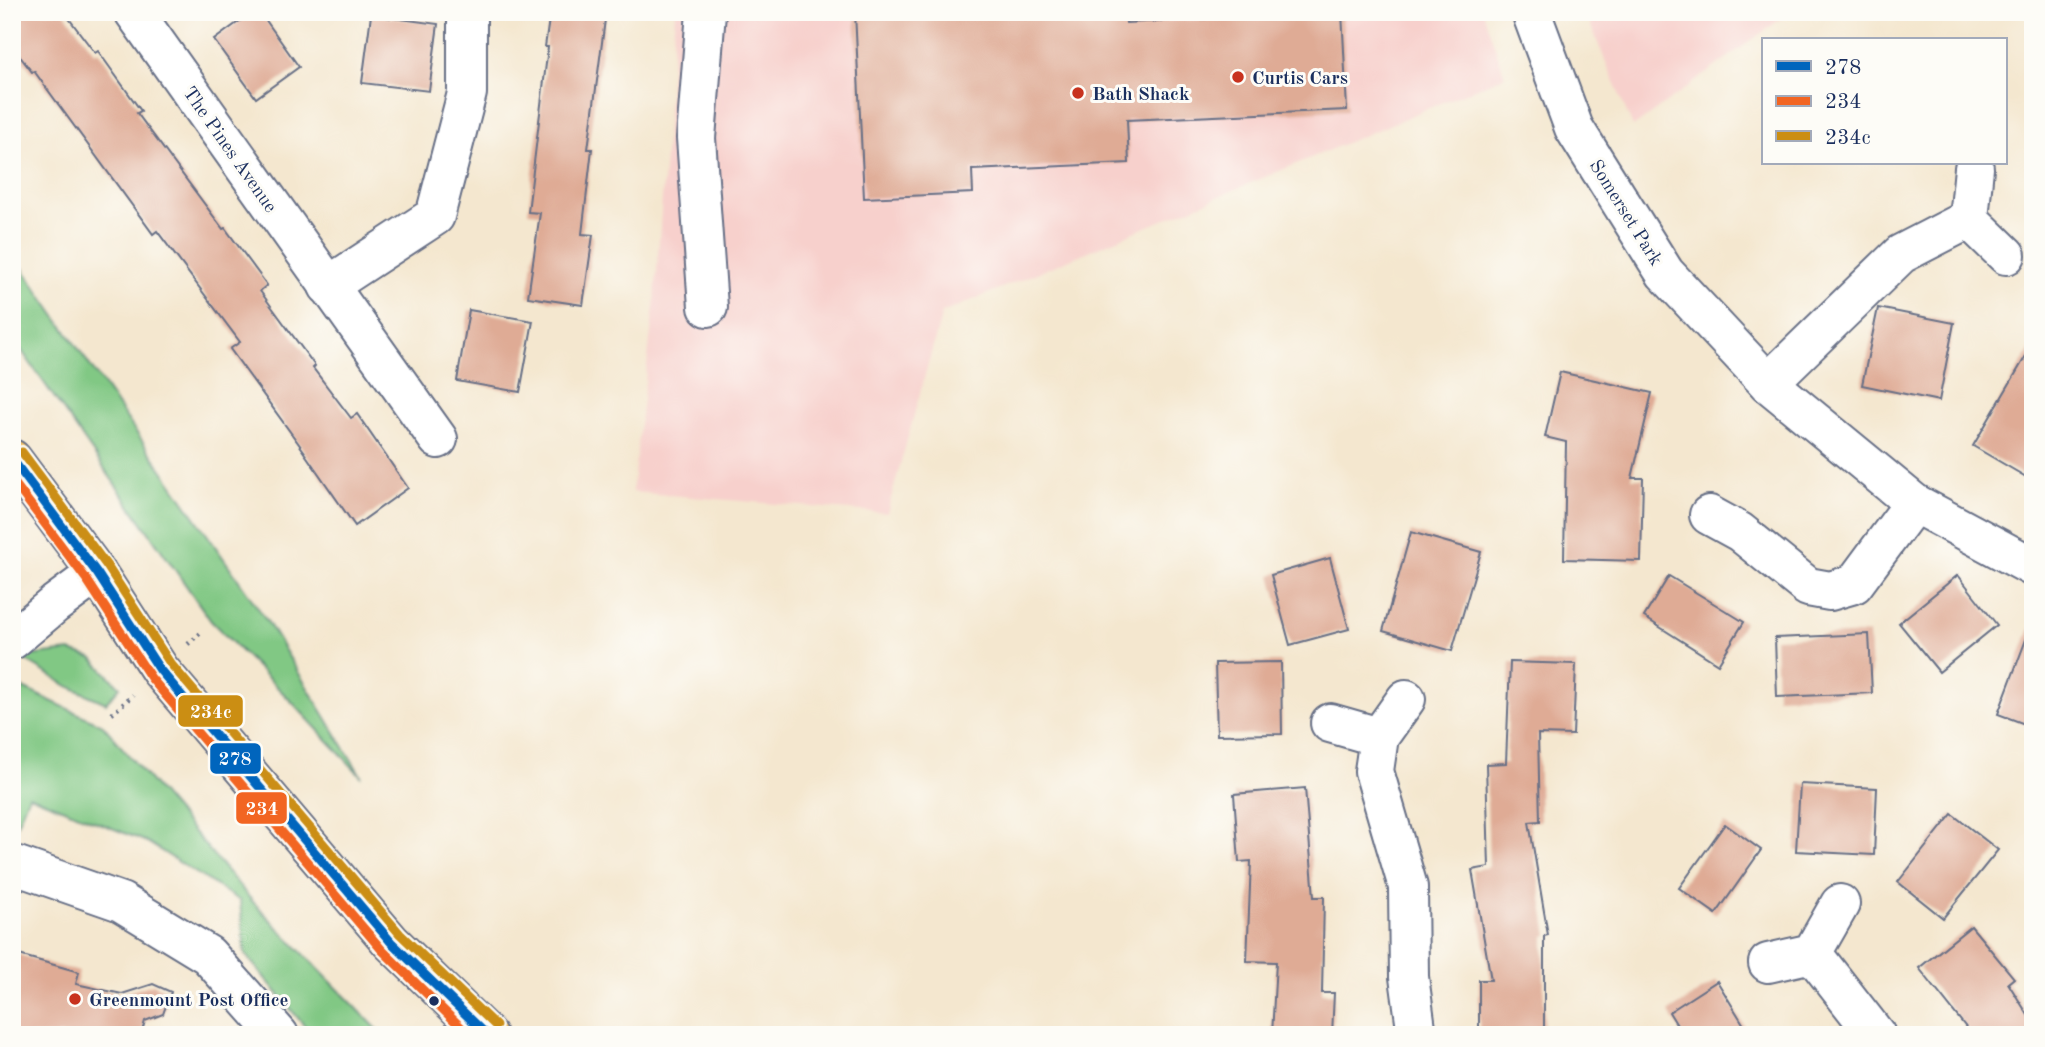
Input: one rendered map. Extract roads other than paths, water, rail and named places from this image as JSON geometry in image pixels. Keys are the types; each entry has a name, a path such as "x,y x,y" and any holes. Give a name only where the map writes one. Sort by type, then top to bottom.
{"highway":[{"path":"12,458 97,573 160,670 391,942 487,1035"}],"street":[{"name":"The Pines Avenue","path":"134,12 438,439"},
{"path":"328,286 435,216 467,93 467,12"},
{"path":"706,12 696,138 708,307"},
{"name":"Somerset Park","path":"1531,12 1574,128 1665,273 1768,383 1914,503 2033,567"},
{"path":"1969,219 1974,168"},
{"path":"1768,383 1901,254 1969,219"},
{"path":"1969,219 2006,255"},
{"path":"1709,515 1740,532 1808,587 1830,591 1854,584 1914,503"},
{"path":"12,640 97,573"},
{"path":"1406,699 1379,737 1374,771 1408,887 1409,977 1417,1035"},
{"path":"1330,723 1379,737"},
{"path":"12,864 121,902 208,955 279,1035"},
{"path":"1768,963 1812,953 1840,904"},
{"path":"1812,953 1876,1035"}],"place":[{"name":"Curtis Cars","path":"1238,77"},
{"name":"Bath Shack","path":"1078,93"},
{"name":"Greenmount Post Office","path":"75,999"}]}
